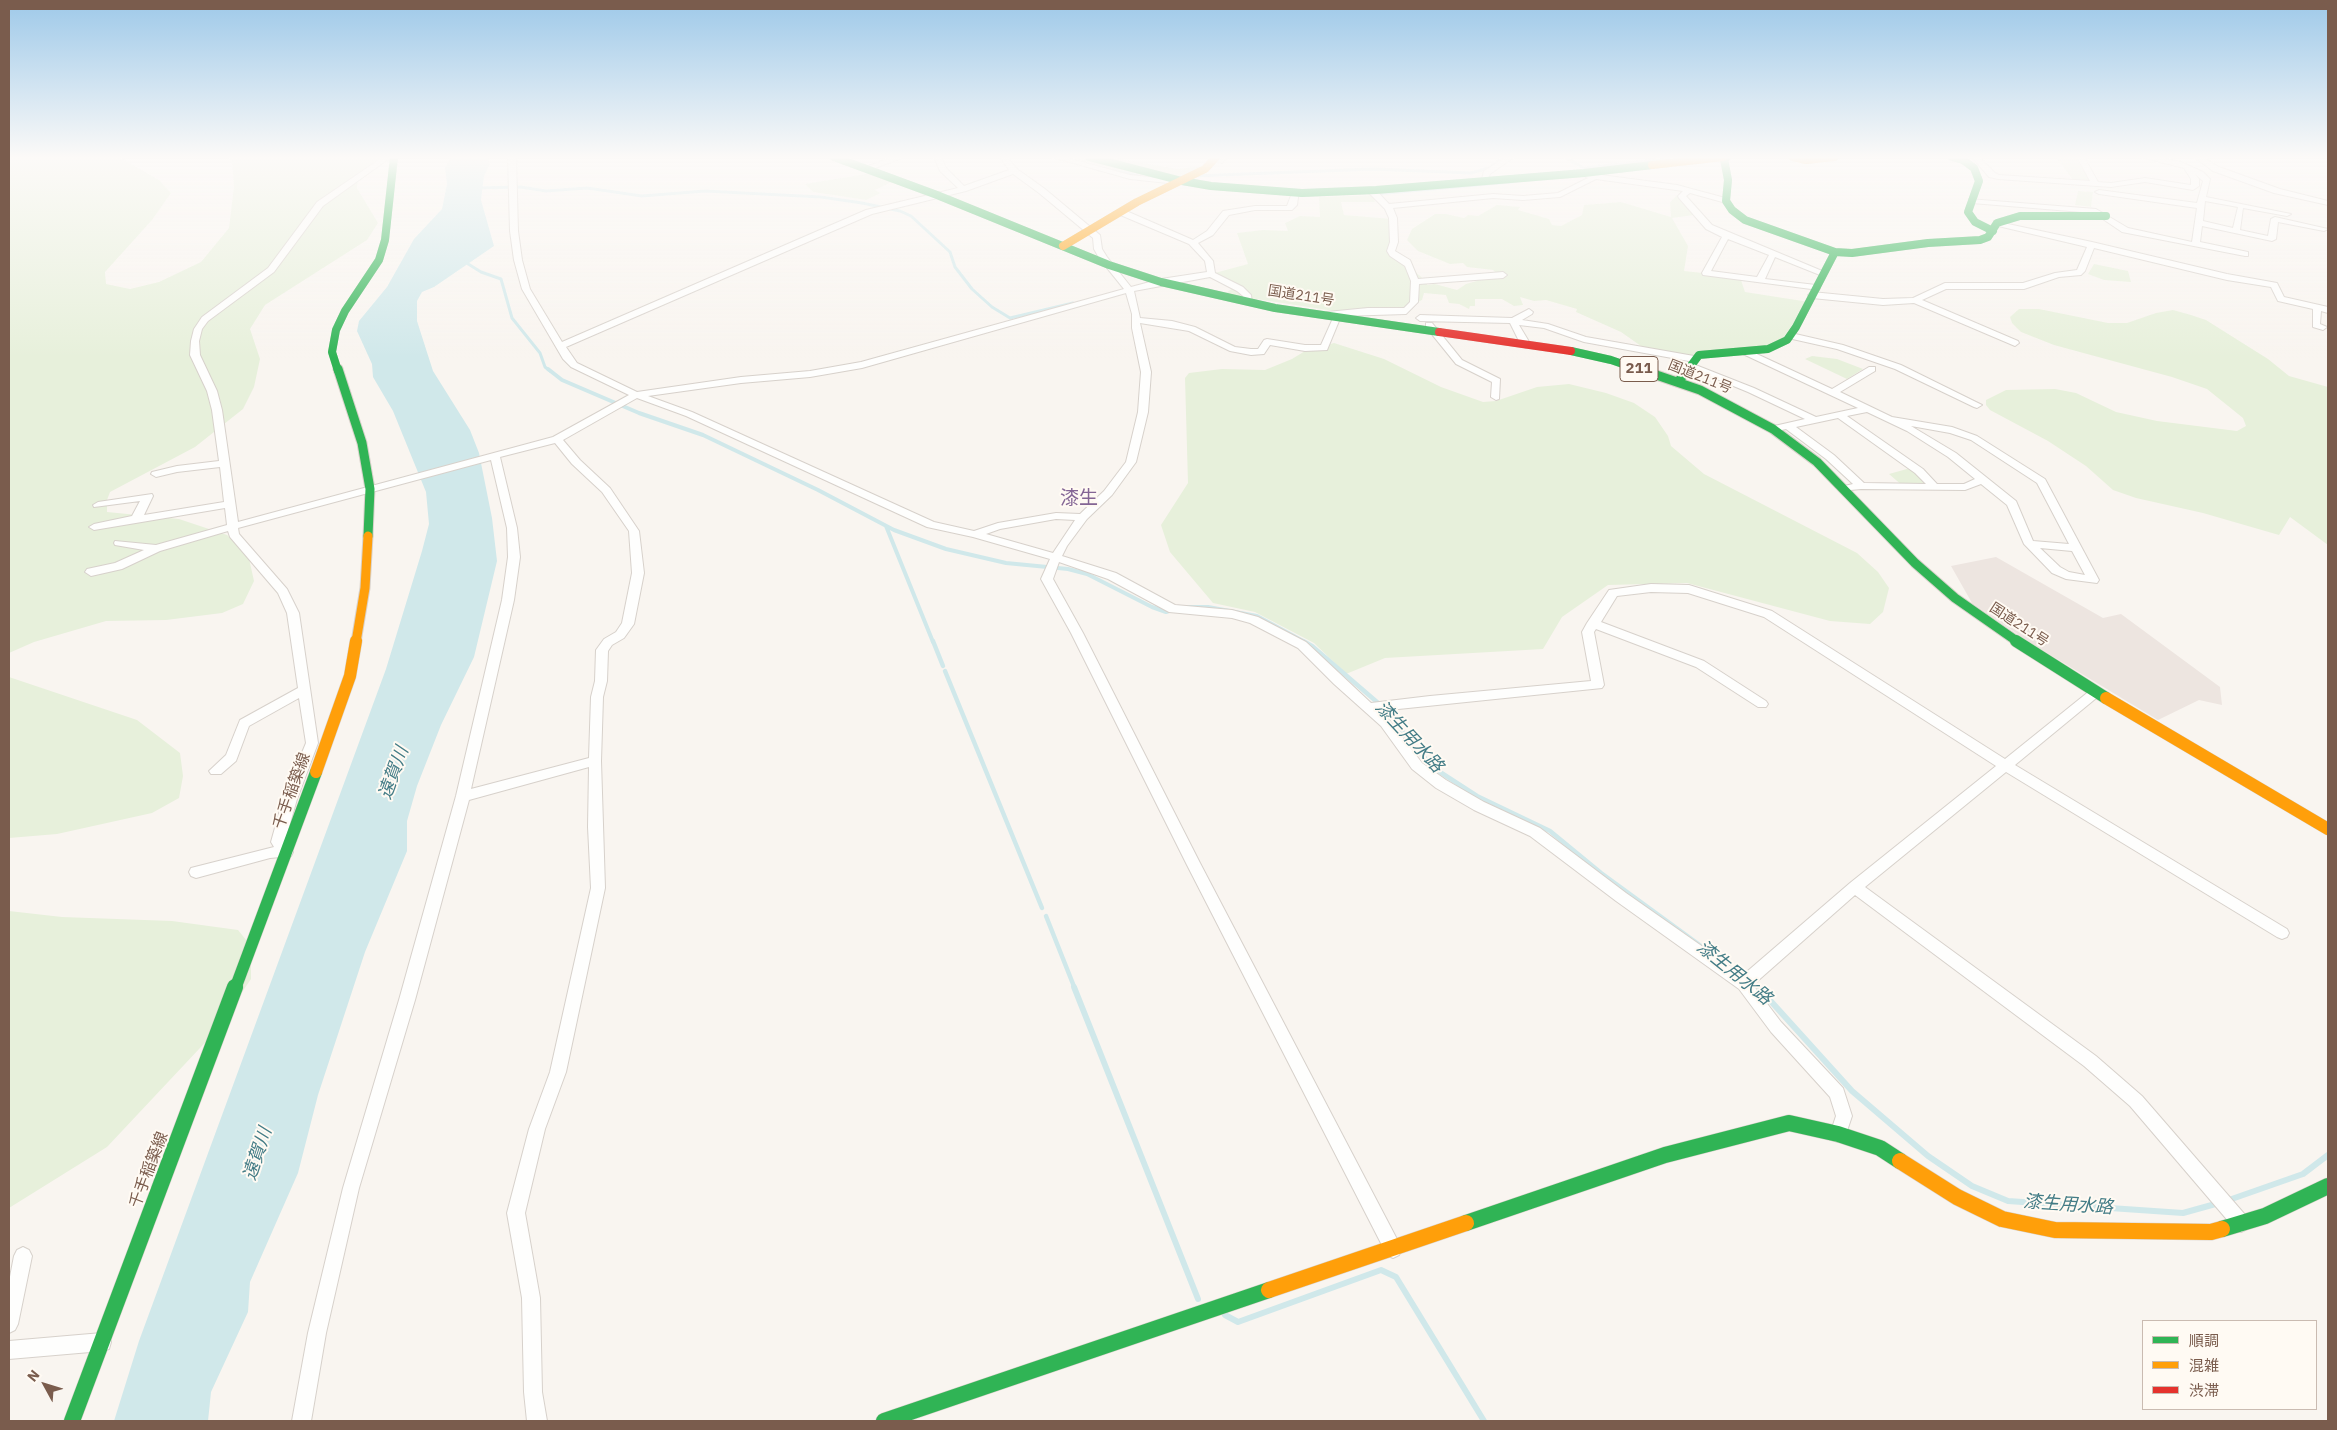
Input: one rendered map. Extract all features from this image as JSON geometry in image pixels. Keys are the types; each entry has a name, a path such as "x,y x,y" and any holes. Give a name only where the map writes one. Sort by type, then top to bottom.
{"main road":[{"name":"千手稲築線","path":"72,1421 286,852 350,676 365,588 374,488 362,442 332,352 336,330 345,311 367,280 378,260 385,240 387,224"},
{"name":"国道211号","path":"1008,224 1109,265 1161,282 1249,302 1611,360 1678,382 1727,403 1773,430 1817,462 1884,533 1955,598 1994,627 2096,692 2328,829"},
{"path":"1063,246 1100,224"},
{"path":"1756,224 1835,252 1852,253 1928,243 1980,240 1988,237 1995,227 2002,224"},
{"path":"1986,224 1995,227"},
{"path":"1678,382 1692,362 1706,353 1746,352 1777,346 1791,336 1835,252"},
{"path":"884,1421 1674,1152 1788,1123 1838,1134 1880,1148 1958,1197 2002,1219 2055,1230 2211,1232 2265,1216 2328,1186"}],"street":[{"path":"286,852 278,842 290,799 312,743 293,614 283,592 236,539 223,464 217,410 212,391 195,355 198,329 205,319 271,270 305,224"},
{"path":"514,224 518,260 526,289 574,365 636,394 689,414 931,525 975,534 1056,557 1112,576 1174,609 1232,614 1254,620 1302,645 1385,723 1417,766 1441,784 1479,806 1535,832 1621,898 1744,984 1776,1027 1837,1093 1844,1116 1838,1134"},
{"path":"561,346 842,224"},
{"path":"1082,224 1097,237 1098,249 1128,290 1146,372 1143,412 1131,462 1108,493 1084,517 1062,545 1047,579 1077,633 1194,865 1393,1249"},
{"path":"1148,224 1193,243 1204,253 1209,262 1211,274"},
{"path":"1193,243 1210,233 1217,224"},
{"path":"1393,224 1392,254 1407,262 1415,282 1414,302 1406,311"},
{"path":"1706,224 1726,236 1823,273"},
{"path":"2116,224 2125,230 2154,237 2245,254"},
{"path":"2196,244 2199,224"},
{"path":"2202,224 2272,239 2274,224"},
{"path":"2236,231 2237,224"},
{"path":"2309,224 2326,226"},
{"path":"1995,227 2092,244 2227,277 2274,285 2280,299 2328,310"},
{"path":"1726,236 1706,272 1760,280 1814,292 1882,302 1916,300 1945,286 2024,286 2058,275 2078,273 2081,271 2092,244"},
{"path":"1760,280 1773,254"},
{"path":"91,572 118,566 156,549 557,439 636,394 740,380 810,374 862,365 1128,290 1161,282 1211,274 1240,289 1247,295 1249,302"},
{"path":"1415,282 1502,275"},
{"path":"1916,300 2015,343"},
{"path":"2317,307 2316,324 2323,327"},
{"path":"1320,314 1406,311 1420,318 1434,331 1459,362 1497,381 1496,397"},
{"path":"1513,321 1529,312"},
{"path":"1136,320 1172,324 1192,330 1233,350 1261,352 1267,342 1305,348 1324,348 1338,317"},
{"path":"1420,318 1513,321 1544,326 1584,339 1692,362 1814,420"},
{"path":"1513,321 1526,345"},
{"path":"1791,336 1840,348 1898,367 1923,377 1977,405"},
{"path":"1746,352 1888,418 1952,455 2012,503 2029,544 2056,570 2066,575 2093,580 2042,481 1974,438 1952,430 1888,418"},
{"path":"1834,392 1872,369"},
{"path":"1773,430 1869,409"},
{"path":"1839,416 1919,471 1936,488"},
{"path":"1788,426 1830,457 1861,486"},
{"path":"537,1421 532,1392 531,1298 516,1213 537,1129 558,1072 598,888 597,782 595,761 597,697 601,681 602,650 608,642 620,635 628,624 638,573 637,546 634,531 606,490 576,462 557,439"},
{"path":"301,1421 317,1333 351,1188 407,1000 463,796 475,738 502,634 514,557 512,528 491,457"},
{"path":"156,474 176,469 223,464"},
{"path":"1844,489 1861,486 1965,487 1982,480"},
{"path":"98,505 148,496 136,519"},
{"path":"94,528 136,519 230,504"},
{"path":"975,534 998,526 1056,516 1084,517"},
{"path":"119,543 156,549"},
{"path":"2029,544 2076,548"},
{"path":"1367,708 1430,700 1598,685 1588,632 1613,593 1651,588 1689,589 1768,614 2005,764 2282,933"},
{"path":"1593,623 1700,664 1762,704"},
{"path":"216,771 231,758 244,722 303,691"},
{"path":"1744,984 1855,887 2096,692"},
{"path":"463,796 595,761"},
{"path":"196,872 270,853 286,852"},
{"path":"1855,887 2090,1061 2136,1101 2241,1223"},
{"path":"9,1324 23,1256"},
{"path":"9,1350 102,1342"}],"shaded area":[{"path":"1996,557 2103,618 2121,614 2220,687 2222,705 2199,700 2158,720 2029,642 1972,603 1951,566"}],"green space":[{"path":"9,224 149,224 105,272 106,284 130,289 159,282 201,262 229,228 230,224 378,224 367,240 265,305 250,329 260,359 254,387 243,409 195,447 110,492 107,500 107,512 179,519 227,535 248,554 254,581 243,604 222,613 166,620 106,621 34,642 9,653"},
{"path":"1285,224 1393,224 1391,251 1427,282 1427,285 1435,284 1457,290 1466,284 1498,275 1493,270 1467,267 1463,263 1450,264 1418,251 1407,240 1412,229 1420,224 1551,224 1561,226 1565,224 1675,224 1688,246 1684,271 1740,277 1745,292 1809,302 1777,346 1694,359 1648,351 1621,332 1576,312 1577,309 1546,300 1534,301 1520,297 1523,305 1514,306 1502,299 1475,299 1475,306 1470,306 1469,309 1459,304 1449,303 1446,295 1424,293 1422,300 1412,305 1392,310 1334,311 1224,294 1236,286 1211,274 1248,264 1237,233 1263,230 1288,231"},
{"path":"2094,264 2128,271 2131,282 2104,280 2088,274"},
{"path":"2019,309 2039,309 2108,323 2127,323 2156,313 2173,310 2206,320 2268,359 2289,376 2328,387 2328,545 2290,517 2279,535 2203,513 2136,498 2113,490 2086,466 2048,441 1990,410 1986,405 1986,400 2006,390 2055,389 2076,393 2116,412 2157,421 2237,431 2246,426 2243,418 2207,389 2172,377 2054,345 2021,332 2012,323 2010,317"},
{"path":"1334,343 1384,359 1441,387 1483,402 1496,401 1537,387 1569,384 1606,393 1634,403 1655,417 1668,436 1671,446 1704,474 1857,553 1878,572 1889,588 1883,612 1870,624 1830,621 1687,583 1608,585 1562,617 1543,649 1385,658 1346,674 1314,643 1255,612 1213,603 1170,552 1161,525 1188,483 1185,378 1189,373 1222,369 1265,370 1292,359 1305,351"},
{"path":"1812,356 1837,359 1863,369 1847,379 1805,359"},
{"path":"1914,467 1936,488 1904,487 1889,474"},
{"path":"9,677 137,720 180,753 183,776 179,798 152,813 57,834 9,838"},
{"path":"9,911 62,917 172,921 238,930 251,946 251,979 215,1032 107,1147 9,1208"}],"water":[{"name":"遠賀川","path":"428,224 488,224 494,246 434,287 422,292 417,301 417,321 433,371 470,430 479,453 492,518 497,561 474,657 441,725 417,786 407,821 407,851 365,952 318,1095 298,1173 250,1282 248,1312 211,1392 208,1421 114,1421 139,1341 386,669 429,524 426,492 393,411 373,377 372,364 357,331 359,321 387,287 414,239"}],"waterway":[{"path":"919,224 950,252 955,267 972,289 992,307 1010,318 1073,303"},
{"path":"465,262 481,272 501,279 512,318 540,353 545,367 550,371"},
{"path":"548,369 562,380 639,413 703,435 818,490 894,530 946,549 1006,563 1068,569 1087,574 1152,607 1166,612 1172,610"},
{"path":"886,526 933,642"},
{"name":"漆生用水路","path":"1179,607 1208,607 1257,616 1305,642"},
{"path":"933,641 943,666"},
{"name":"漆生用水路","path":"1303,641 1312,646 1392,715 1413,747 1440,772 1477,796 1550,831 1601,873 1701,946"},
{"path":"945,671 1042,908"},
{"path":"1046,916 1075,989"},
{"name":"漆生用水路","path":"1750,981 1759,988"},
{"path":"1074,987 1198,1299"},
{"name":"漆生用水路","path":"1759,988 1852,1091 1928,1156 1972,1186 2008,1201 2183,1213 2219,1203"},
{"name":"漆生用水路","path":"2226,1201 2303,1174 2328,1155"},
{"path":"1225,1315 1238,1322 1381,1270 1396,1277 1484,1421"}],"traffic: fast":[{"path":"368,536 370,489 362,443 332,352 336,330 345,311 379,260 385,240 387,224"},
{"path":"1008,224 1109,265 1161,282 1275,308 1439,332"},
{"path":"1756,224 1835,252 1852,253 1928,243 1980,240 1988,237 1997,224"},
{"path":"1978,224 1993,231"},
{"path":"1678,382 1699,355 1768,349 1787,340 1796,327 1835,252"},
{"path":"1571,351 1611,360 1700,390 1773,429 1817,462 1915,563 1955,598 1994,627 2106,698"},
{"path":"72,1421 316,772"},
{"path":"1466,1223 1665,1155 1789,1123 1838,1134 1880,1148 1900,1161"},
{"path":"2222,1229 2265,1216 2328,1186"},
{"path":"884,1421 1269,1290"}],"traffic: slow":[{"path":"1063,246 1100,224"},
{"path":"316,772 350,676 365,588 368,536"},
{"path":"2106,698 2328,829"},
{"path":"1900,1161 1957,1197 2002,1219 2055,1230 2211,1232 2222,1229"},
{"path":"1269,1290 1466,1223"}],"traffic: jam":[{"path":"1439,332 1571,351"}],"district":[{"name":"漆生","path":"1079,499"}]}
